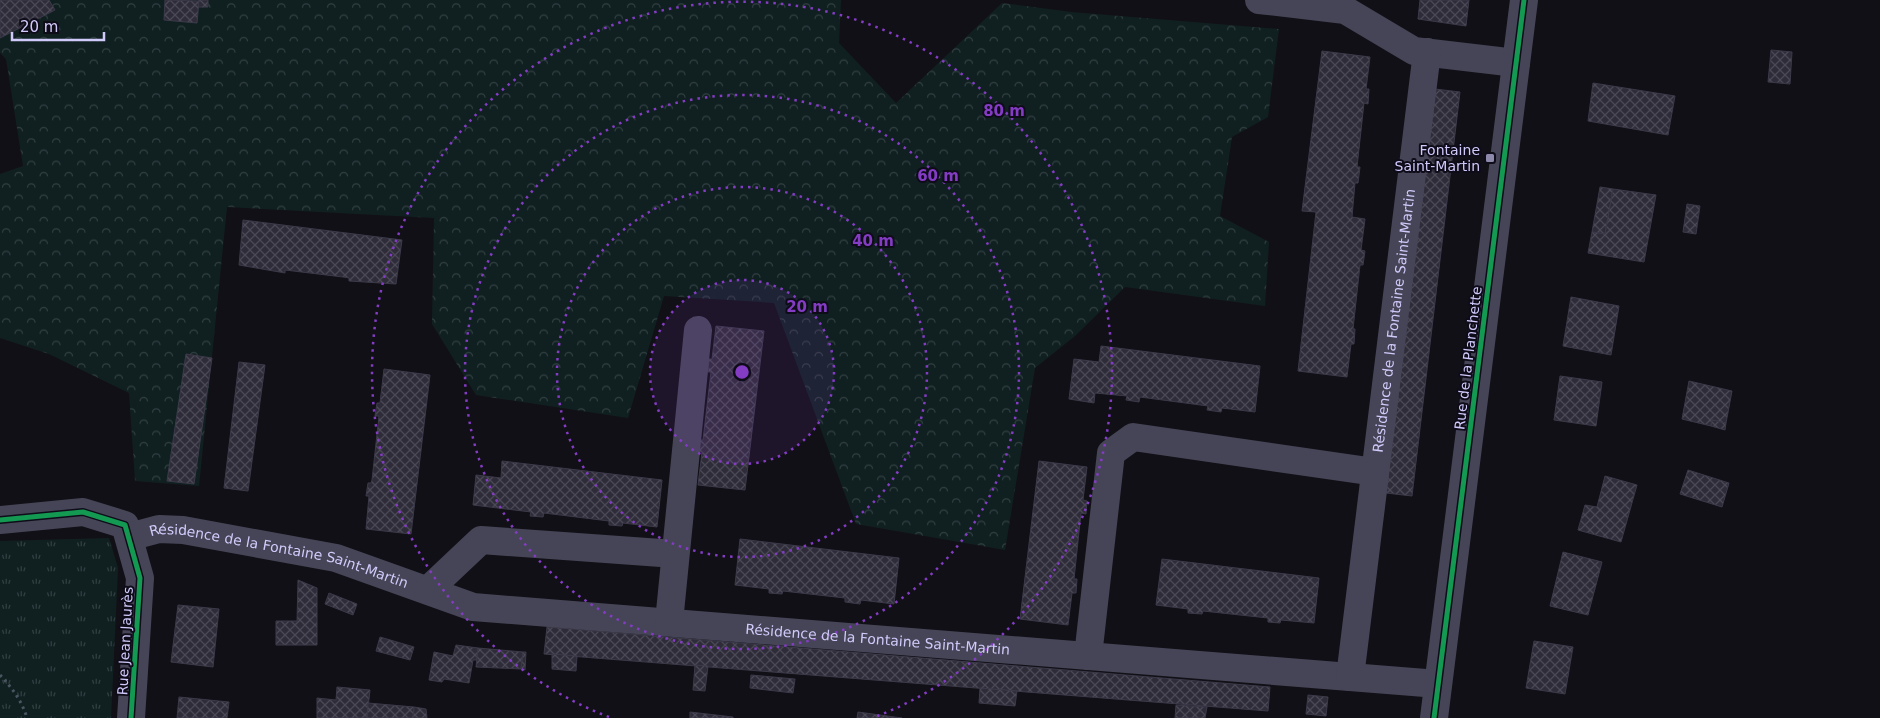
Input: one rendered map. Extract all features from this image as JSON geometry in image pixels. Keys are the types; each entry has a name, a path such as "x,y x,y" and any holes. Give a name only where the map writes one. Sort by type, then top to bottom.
{"street":[{"path":"1259,0 1345,10 1414,50 1516,63"},
{"name":"Rue de la Planchette","path":"1434,718 1524,0"},
{"name":"Résidence de la Fontaine Saint-Martin","path":"1350,677 1427,52"},
{"path":"669,622 698,330"},
{"name":"Résidence de la Fontaine Saint-Martin","path":"1088,656 1111,453 1133,437 1375,472"},
{"path":"0,520 82,512 125,525 129,537"},
{"name":"Résidence de la Fontaine Saint-Martin","path":"129,537 159,529 202,534 336,558 473,607 1438,684"},
{"name":"Rue Jean Jaurès","path":"129,537 140,578 132,718"},
{"name":"Résidence de la Fontaine Saint-Martin","path":"428,590 481,540 675,554"}],"path":[{"path":"0,675 12,688 27,718"}],"green space":[{"path":"0,0 841,0 839,43 896,103 1002,3 1071,12 1279,29 1268,117 1232,137 1220,216 1269,242 1265,306 1125,287 1075,336 1035,368 1005,550 856,524 774,303 664,296 628,418 476,395 432,324 434,218 227,207 199,486 135,481 129,393 49,354 0,338 0,174 23,166 6,59 0,53"},
{"path":"109,538 118,568 111,718 0,718 0,541"}],"building":[{"path":"0,0 49,0 55,10 0,38"},
{"path":"165,0 199,1 197,23 164,20"},
{"path":"199,0 208,0 208,7 198,7"},
{"path":"1420,0 1469,0 1466,26 1418,19"},
{"path":"1771,50 1792,52 1790,84 1768,82"},
{"path":"1322,51 1370,57 1366,89 1369,89 1368,104 1364,103 1357,167 1360,167 1358,183 1355,183 1352,217 1365,219 1361,250 1365,251 1363,265 1360,265 1353,329 1355,329 1354,344 1351,344 1347,377 1298,371 1316,212 1302,211"},
{"path":"1593,83 1675,96 1668,135 1588,121"},
{"path":"1435,89 1460,92 1412,496 1386,493"},
{"path":"1600,187 1613,189 1605,234 1592,232"},
{"path":"1613,189 1656,195 1644,262 1588,253 1592,232 1605,234"},
{"path":"1687,204 1700,206 1696,234 1683,232"},
{"path":"243,220 402,240 396,284 349,281 349,278 343,277 285,270 285,273 239,265"},
{"path":"1571,297 1619,306 1611,355 1563,346"},
{"path":"716,326 764,331 745,490 698,485 702,452 698,451 700,440 703,440 711,372 708,372 709,359 712,359"},
{"path":"1101,346 1260,366 1255,412 1222,408 1221,412 1207,410 1208,406 1140,397 1139,402 1126,400 1127,396 1095,393 1094,403 1069,399 1074,359 1099,362"},
{"path":"186,354 212,358 194,484 167,481"},
{"path":"239,362 265,365 248,491 224,488"},
{"path":"384,369 430,375 411,534 366,529 369,496 366,496 368,483 371,483 372,480 379,416 375,416 377,403 380,403"},
{"path":"1560,376 1602,382 1596,426 1554,420"},
{"path":"1689,381 1732,391 1726,423 1712,420 1711,426 1682,419"},
{"path":"1712,420 1726,423 1725,430 1711,426"},
{"path":"502,461 662,480 657,527 623,523 622,526 609,525 609,521 544,513 543,517 530,516 531,512 473,505 476,475 501,478"},
{"path":"1039,461 1087,467 1083,500 1087,501 1086,514 1081,513 1074,579 1077,579 1076,593 1072,593 1068,625 1020,619"},
{"path":"1688,470 1729,483 1722,507 1680,494"},
{"path":"1605,476 1637,485 1621,542 1578,530 1585,505 1597,507"},
{"path":"740,539 899,558 894,604 861,600 860,604 845,602 845,598 783,591 782,594 769,593 769,589 735,585"},
{"path":"1563,552 1602,562 1588,615 1550,606"},
{"path":"1162,559 1319,578 1314,623 1281,620 1280,623 1268,622 1268,618 1203,611 1202,614 1188,613 1188,609 1156,605"},
{"path":"298,580 317,588 317,645 276,645 276,621 297,621"},
{"path":"329,593 357,604 353,615 325,604"},
{"path":"178,605 219,609 213,667 171,662"},
{"path":"547,627 1270,687 1268,711 544,654"},
{"path":"380,637 414,647 410,660 376,651"},
{"path":"1534,641 1573,647 1565,694 1526,688"},
{"path":"456,645 478,648 477,660 473,660 469,683 444,679 442,682 429,680 434,652 453,656"},
{"path":"478,648 523,652 521,669 476,667"},
{"path":"523,652 526,652 525,670 521,669"},
{"path":"552,654 577,656 576,671 552,669"},
{"path":"695,665 708,666 705,691 693,690"},
{"path":"751,675 795,679 793,693 750,688"},
{"path":"337,687 370,690 367,718 317,718 317,698 336,700"},
{"path":"980,688 1017,691 1015,706 979,703"},
{"path":"1308,695 1328,697 1326,716 1306,714"},
{"path":"179,697 229,702 227,718 177,718"},
{"path":"368,703 414,707 413,718 367,718"},
{"path":"1176,705 1207,707 1205,718 1175,718"},
{"path":"414,707 426,709 427,718 413,718"},
{"path":"690,712 733,717 733,718 690,718"},
{"path":"858,712 902,718 857,718"}],"cycle path":[{"path":"1434,718 1524,0"},
{"path":"0,520 83,512 125,525 140,578 131,718"}],"place":[{"name":"Fontaine Saint-Martin","path":"1490,158"}]}
